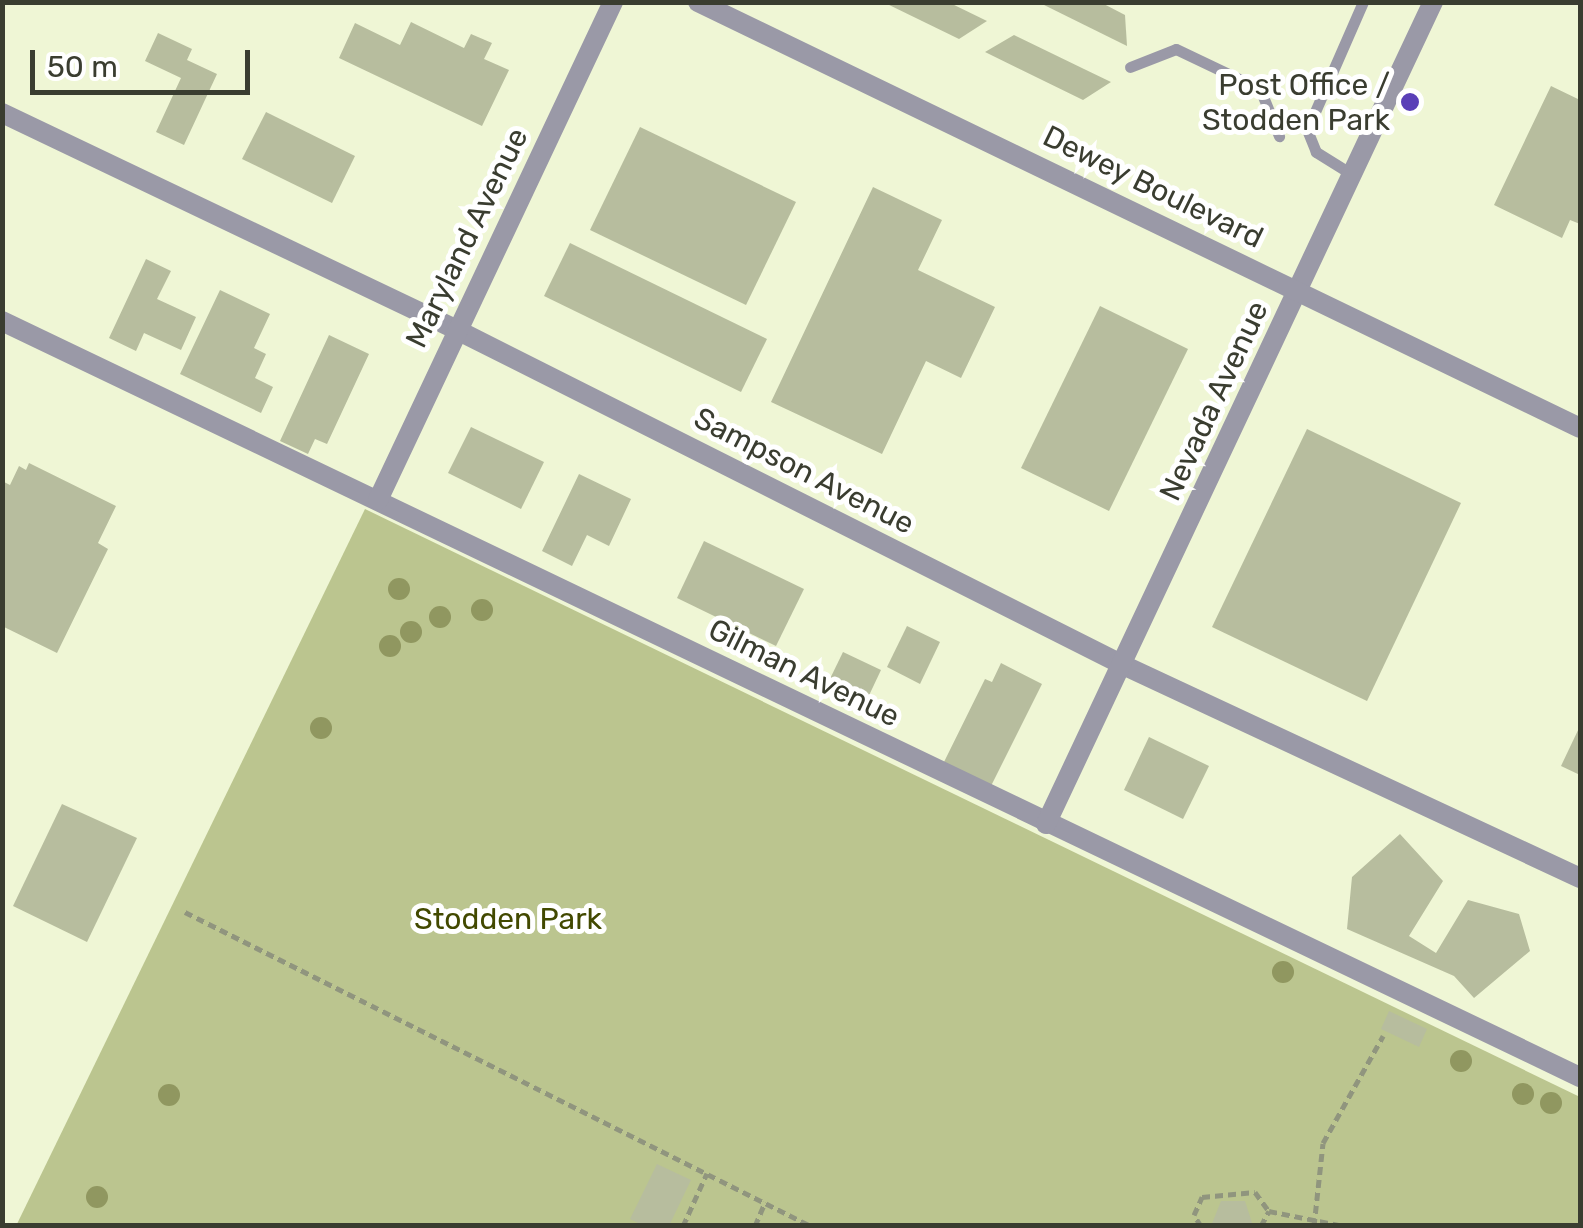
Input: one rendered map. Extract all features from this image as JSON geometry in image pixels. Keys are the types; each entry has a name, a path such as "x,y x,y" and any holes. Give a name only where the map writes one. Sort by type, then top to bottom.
{"street":[{"name":"Maryland Avenue","path":"378,500 455,328 613,2"},
{"name":"Dewey Boulevard","path":"698,2 1580,428"},
{"name":"Nevada Avenue","path":"1046,824 1433,2"},
{"name":"Sampson Avenue","path":"2,114 455,328 1123,665 1580,878"},
{"name":"Gilman Avenue","path":"2,322 1580,1077"}],"lane":[{"path":"1353,175 1316,152 1307,130 1364,2"},
{"path":"1130,67 1176,48 1260,89 1279,136"}],"path":[{"path":"185,912 810,1226"},
{"path":"1314,1226 1323,1144 1383,1036"},
{"path":"684,1226 707,1173"},
{"path":"1201,1226 1194,1214 1202,1197 1254,1192 1269,1211 1316,1216 1344,1226"},
{"path":"755,1226 765,1202"},
{"path":"1261,1226 1269,1211"}],"green space":[{"name":"Stodden Park","path":"365,509 1580,1097 1580,1225 16,1226"}],"building":[{"path":"883,2 948,2 987,21 959,39"},
{"path":"1038,2 1100,2 1125,15 1127,46"},
{"path":"411,22 464,48 471,34 492,43 484,59 509,70 482,126 339,58 355,23 400,45"},
{"path":"158,33 192,49 187,60 217,74 184,145 156,132 181,78 145,61"},
{"path":"1014,35 1111,82 1083,100 985,52"},
{"path":"1551,86 1580,100 1580,224 1570,220 1562,238 1494,205"},
{"path":"266,112 355,156 332,203 242,159"},
{"path":"640,127 796,202 746,305 590,230"},
{"path":"873,187 942,220 918,270 995,307 961,378 926,361 882,454 771,402"},
{"path":"570,243 767,339 741,392 544,296"},
{"path":"146,259 171,271 157,299 196,317 181,350 144,333 136,351 109,338"},
{"path":"220,290 270,314 254,348 266,354 255,378 273,387 261,413 180,374"},
{"path":"1100,306 1188,349 1109,511 1021,468"},
{"path":"329,335 369,354 327,444 315,439 308,454 280,441"},
{"path":"471,427 544,462 521,509 448,473"},
{"path":"1307,429 1461,503 1367,701 1212,627"},
{"path":"29,463 116,506 98,543 108,549 57,653 2,626 2,481 10,485 19,466 26,470"},
{"path":"579,474 631,499 609,546 587,535 572,566 542,551"},
{"path":"704,541 804,589 776,646 677,598"},
{"path":"907,626 940,642 920,684 887,667"},
{"path":"843,652 881,670 864,706 826,687"},
{"path":"1001,663 1042,684 990,788 943,764 985,679 992,682"},
{"path":"1580,726 1580,775 1561,766"},
{"path":"1149,737 1209,766 1183,819 1124,790"},
{"path":"62,804 137,838 87,942 13,906"},
{"path":"1400,834 1443,881 1409,936 1436,953 1468,900 1519,914 1530,951 1474,998 1454,976 1347,929 1352,877"},
{"path":"1389,1011 1427,1029 1419,1047 1381,1029"},
{"path":"657,1164 691,1180 669,1226 644,1226 630,1219"},
{"path":"1221,1201 1245,1201 1253,1226 1211,1226"}],"place":[{"name":"Post Office / Stodden Park","path":"1410,102"}]}
